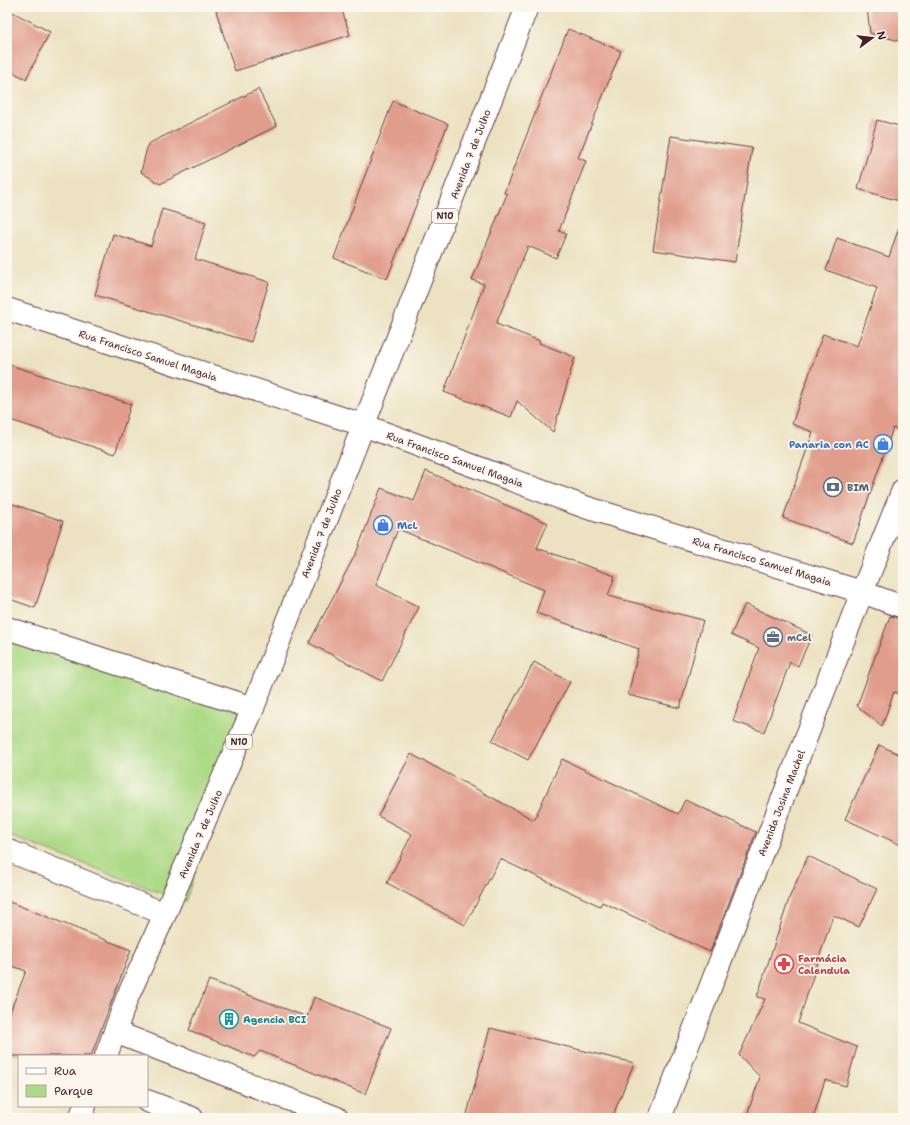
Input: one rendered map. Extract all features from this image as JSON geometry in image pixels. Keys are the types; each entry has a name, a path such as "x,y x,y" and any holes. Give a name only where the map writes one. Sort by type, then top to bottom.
{"street":[{"name":"Avenida 7 de Julho","path":"106,1055 127,998 165,914 253,708 527,7"},
{"name":"Rua Francisco Samuel Magaia","path":"7,309 363,425 584,506 862,592 903,607"},
{"name":"Avenida Josina Machel","path":"660,1118 862,592 903,490"},
{"path":"7,628 253,708"},
{"path":"7,850 165,914"},
{"path":"115,1032 337,1118"},
{"path":"148,1101 192,1118"},
{"path":"80,1118 85,1107"}],"green space":[{"path":"7,624 248,715 185,902 7,835"}],"building":[{"path":"230,7 341,7 350,35 235,71 216,11"},
{"path":"867,7 903,7 903,42 870,33"},
{"path":"7,9 50,32 26,79 7,69"},
{"path":"568,29 621,51 578,158 586,161 559,231 566,234 556,258 528,246 496,324 540,341 539,343 575,357 553,432 517,401 511,417 444,392 484,284 472,280 507,194 504,193"},
{"path":"258,89 277,126 160,184 141,172 148,144"},
{"path":"393,101 448,124 387,279 334,258"},
{"path":"877,120 903,127 903,202 858,189"},
{"path":"671,136 752,148 735,262 653,250"},
{"path":"162,209 206,222 195,259 269,282 251,342 95,295 113,234 151,246"},
{"path":"899,227 903,227 903,432 893,428 853,543 783,518 813,432 792,424 823,334 857,346 877,288 826,270 837,238 889,257"},
{"path":"7,364 131,404 115,454 7,419"},
{"path":"426,471 548,523 537,548 615,576 608,596 703,620 680,708 628,695 639,649 536,613 544,590 398,529 376,585 419,607 382,681 309,643 357,551 381,488 414,501"},
{"path":"7,502 63,521 35,608 7,598"},
{"path":"745,604 812,635 798,666 790,662 764,732 733,721 759,648 731,635"},
{"path":"890,616 903,619 903,695 894,692 882,726 857,706"},
{"path":"534,662 570,682 528,760 492,741"},
{"path":"879,745 903,756 903,846 845,819"},
{"path":"411,754 534,820 562,759 678,814 685,800 756,832 710,952 602,902 600,906 500,859 465,925 387,883 412,834 378,816"},
{"path":"808,856 877,889 859,927 833,915 798,1023 857,1047 846,1086 825,1080 813,1118 746,1118 760,1077 739,1055 765,999 757,997 790,896"},
{"path":"7,901 131,950 91,1055 7,1056 7,1020 26,971 7,964"},
{"path":"209,980 307,1017 314,997 391,1028 365,1094 260,1051 254,1057 189,1030"},
{"path":"490,1028 634,1063 612,1118 466,1118"}],"place":[{"name":"Panaria con AC","path":"883,444"},
{"name":"BIM","path":"833,487"},
{"name":"McL","path":"383,525"},
{"name":"mCel","path":"773,637"},
{"name":"Farmácia Calendula","path":"784,964"},
{"name":"Agencia BCI","path":"229,1019"}]}
